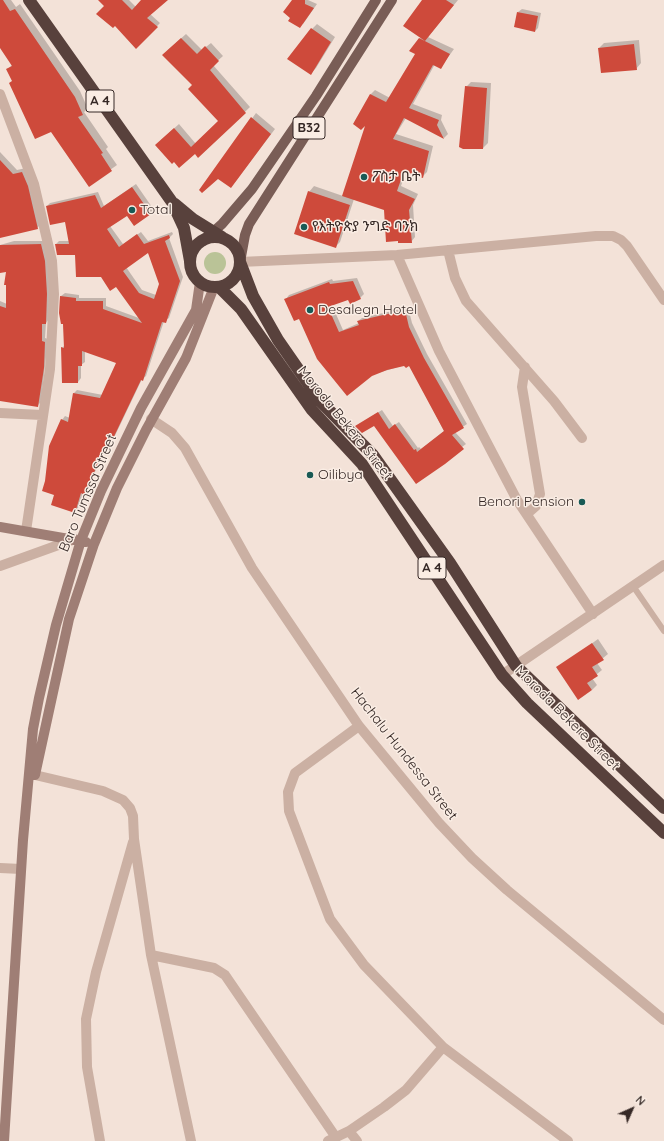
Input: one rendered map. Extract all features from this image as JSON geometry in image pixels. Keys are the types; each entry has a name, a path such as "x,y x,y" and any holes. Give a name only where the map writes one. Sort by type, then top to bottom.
{"highway":[{"name":"A 4","path":"29,0 172,202 184,228 190,261"},
{"name":"A 4","path":"172,202 193,219 227,240"},
{"path":"202,241 214,237 227,240 236,249 240,262"},
{"name":"B32","path":"190,261 192,253 202,241"},
{"path":"190,261 191,269 200,282 217,287"},
{"name":"B32","path":"217,287 225,286 234,278 238,273 240,262"},
{"name":"Moroda Bekere Street","path":"240,262 253,296 316,406 373,454 450,563 516,666 664,808"},
{"name":"Moroda Bekere Street","path":"217,287 241,309 362,464 502,675 527,703 664,832"},
{"path":"362,464 373,454"}],"main road":[{"name":"B32","path":"202,241 214,233 232,214 278,151 316,96 376,0"},
{"name":"B32","path":"240,262 245,235 249,224 392,0"},
{"name":"B32","path":"316,96 322,108"},
{"name":"B32","path":"278,151 289,160"}],"street":[{"path":"0,94 34,184 52,261 53,333 50,369 26,531"},
{"path":"240,262 397,255 613,236 621,240 627,246 664,300"},
{"path":"448,250 455,278 466,301 525,367 582,438"},
{"path":"397,255 439,351 517,500 528,513 593,614"},
{"name":"Baro Tumssa Street","path":"4,1141 21,869 33,729 39,698 78,540 141,408 196,310 200,282"},
{"name":"Baro Tumssa Street","path":"27,800 35,775 69,619 94,544 117,488 151,419 186,358 217,287"},
{"path":"525,367 522,387 540,494 536,506 528,513"},
{"path":"0,413 42,415"},
{"name":"Hachalu Hundessa Street","path":"151,419 172,433 184,448 197,467 252,568 360,726 439,823 472,858 539,918 664,1020"},
{"path":"0,527 94,544"},
{"path":"0,566 78,540"},
{"path":"502,675 664,565"},
{"path":"360,726 295,773 288,792 289,811 330,919 364,965 444,1047 568,1141"},
{"path":"35,775 104,791 123,800 130,808 133,816 134,839 151,955 191,1141"},
{"path":"100,1141 87,1067 86,1019 96,972 134,839"},
{"path":"0,868 21,869"},
{"path":"151,955 214,968 225,975 332,1139 349,1131 406,1090 444,1047"},
{"path":"349,1131 357,1141"}],"lane":[{"path":"633,586 664,631"}],"green space":[{"path":"211,252 219,252 226,259 226,267 219,274 211,274 204,267 204,259"}],"building":[{"path":"0,0 3,0 10,11 15,9 75,97 83,115 78,117 103,153 101,154 112,171 89,187 51,132 35,139 9,83 12,81 6,69 12,66 0,48"},
{"path":"98,0 122,0 132,10 141,0 168,0 147,18 158,27 136,49 115,26 113,28 96,14 104,6"},
{"path":"292,0 305,0 305,4 314,8 300,28 288,21 290,18 283,12"},
{"path":"422,0 446,0 454,5 425,41 403,26"},
{"path":"517,12 538,16 535,32 514,27"},
{"path":"311,28 331,42 311,75 287,59"},
{"path":"181,38 197,54 205,46 219,61 210,70 246,113 198,158 195,154 179,168 174,162 172,164 155,145 174,128 191,147 218,121 188,89 192,85 162,55"},
{"path":"419,38 450,54 441,69 433,65 409,108 439,120 437,125 444,139 404,118 393,139 429,151 423,178 404,171 397,191 415,199 409,210 412,243 398,243 398,241 386,242 384,210 342,196 365,126 361,130 353,124 370,94 386,102 415,54 409,51"},
{"path":"634,44 637,70 601,73 598,48"},
{"path":"465,86 487,88 483,149 463,149 459,147"},
{"path":"251,117 271,134 231,188 218,179 202,193 199,190"},
{"path":"0,160 13,174 22,172 28,186 38,229 0,238"},
{"path":"132,187 151,214 134,226 127,216 107,229 119,247 137,234 144,244 169,235 170,238 165,241 180,281 166,323 162,322 143,381 141,380 108,449 105,448 84,495 81,493 75,513 51,505 54,495 42,491 45,481 49,446 61,419 68,422 73,393 100,398 116,363 82,351 82,366 78,366 78,383 62,383 61,347 64,348 63,324 61,324 59,313 60,296 76,298 76,301 103,301 103,309 142,323 116,287 110,291 101,277 76,277 75,255 57,255 55,244 69,244 65,222 50,225 46,206 95,195 101,208","holes":["148,253 159,284 154,299 139,293 123,271"]},
{"path":"308,191 350,205 336,248 294,234"},
{"path":"41,244 45,261 47,294 46,324 42,324 42,341 45,342 44,368 38,407 0,401 0,306 6,308 6,285 4,285 6,272 0,273 0,245"},
{"path":"353,281 361,299 350,304 348,300 328,307 339,332 359,325 357,321 405,310 409,327 424,358 464,428 452,435 464,449 416,484 374,426 362,433 355,426 378,412 389,429 395,424 417,452 444,431 409,366 406,368 404,366 387,370 372,376 347,396 317,359 299,319 294,321 284,299 329,282 330,284"},
{"path":"592,643 604,660 592,667 598,676 587,683 592,690 578,700 556,667"}],"place":[{"name":"ፖስታ ቤት","path":"364,177"},
{"name":"Total","path":"132,210"},
{"name":"የእትዮጵያ ንግድ ባንክ","path":"304,227"},
{"name":"Desalegn Hotel","path":"310,310"},
{"name":"Oilibya","path":"310,475"},
{"name":"Benori Pension","path":"582,502"}]}
